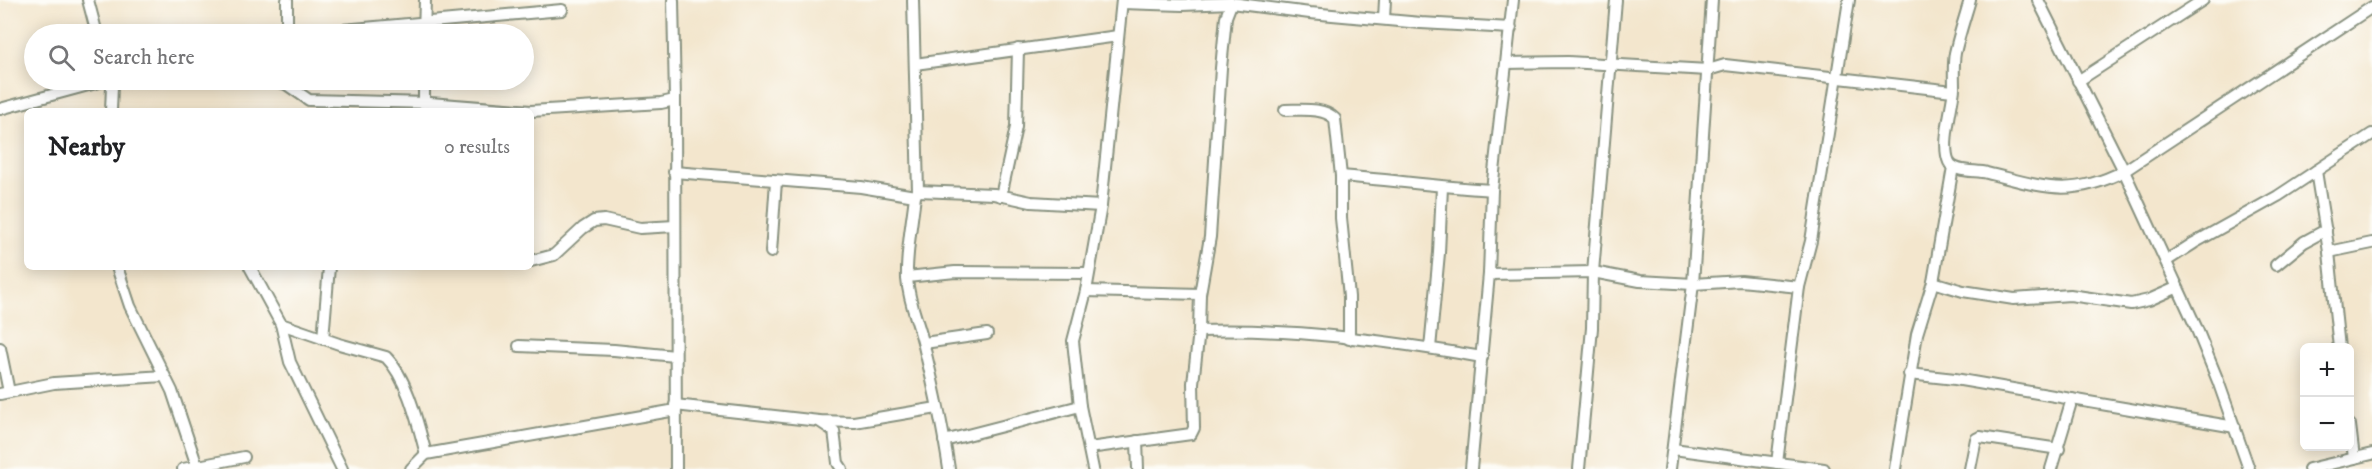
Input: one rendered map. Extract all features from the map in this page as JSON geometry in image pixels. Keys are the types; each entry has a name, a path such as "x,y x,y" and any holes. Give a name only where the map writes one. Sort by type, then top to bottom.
{"street":[{"path":"88,0 94,24"},
{"path":"287,0 287,24"},
{"path":"424,24 425,0"},
{"path":"673,0 676,469"},
{"path":"913,0 916,194 907,277 915,322 924,343 945,441 948,469"},
{"path":"1384,19 1385,0"},
{"path":"1471,469 1490,274 1492,190 1513,0"},
{"path":"1579,469 1592,328 1593,272 1616,0"},
{"path":"1670,469 1693,284 1712,0"},
{"path":"1777,463 1800,287 1811,241 1849,0"},
{"path":"1970,0 1955,54 1947,145 1949,164 1953,167 2051,189 2084,185 2124,171 2372,8"},
{"path":"2038,0 2124,171 2166,261 2176,288 2196,327 2249,469"},
{"path":"2078,81 2203,0"},
{"path":"1093,469 1080,406 1073,341 1086,291 1101,206 1122,1 1231,2 1310,13 1511,28"},
{"path":"1089,448 1191,434 1194,428 1193,383 1199,331 1200,294 1210,237 1222,58 1226,17 1231,2"},
{"path":"460,24 562,10"},
{"path":"915,64 1118,36"},
{"path":"1001,196 1016,127 1018,49"},
{"path":"1507,63 1568,62 1708,70 1725,65 1953,91"},
{"path":"0,109 71,90"},
{"path":"111,108 112,90"},
{"path":"293,90 308,106 424,103 491,108"},
{"path":"424,90 424,103"},
{"path":"534,111 661,103 675,100"},
{"path":"1285,110 1319,111 1330,113 1335,119 1349,297 1349,339"},
{"path":"2166,261 2278,196 2372,134"},
{"path":"1895,469 1909,374 1917,334 1934,282 1953,167"},
{"path":"2316,171 2329,252 2338,343"},
{"path":"674,172 861,187 916,194 1001,196 1031,202 1101,206"},
{"path":"1341,176 1492,190"},
{"path":"771,252 776,181"},
{"path":"1430,348 1439,253 1442,187"},
{"path":"534,260 554,255 594,221 604,220 639,228 675,226"},
{"path":"2276,265 2304,242 2326,230"},
{"path":"2329,252 2372,243"},
{"path":"118,270 130,306 172,391 197,467"},
{"path":"252,270 281,324 290,362 342,469"},
{"path":"323,339 329,270"},
{"path":"907,277 955,272 1088,273"},
{"path":"1490,274 1593,272 1640,281 1693,284 1741,281 1800,287"},
{"path":"1934,282 1963,291 2014,299 2070,295 2131,304 2149,300 2176,288"},
{"path":"1086,291 1200,294"},
{"path":"281,324 323,339 379,354 391,362 415,413 426,454"},
{"path":"1199,331 1254,329 1430,348 1482,357"},
{"path":"924,343 987,334"},
{"path":"519,346 614,350 675,356"},
{"path":"0,348 4,393 54,383 164,376"},
{"path":"1909,374 1955,379 2235,427"},
{"path":"2052,469 2072,399"},
{"path":"945,441 1080,406"},
{"path":"411,469 426,454 676,408 748,411 819,421 854,422 937,408"},
{"path":"819,421 834,431 838,463 842,469"},
{"path":"1971,469 1976,439 1980,436 2059,449"},
{"path":"1137,441 1138,469"},
{"path":"1673,449 1824,469"},
{"path":"2354,451 2355,458"},
{"path":"2309,469 2372,454"},
{"path":"183,469 244,457"}]}
